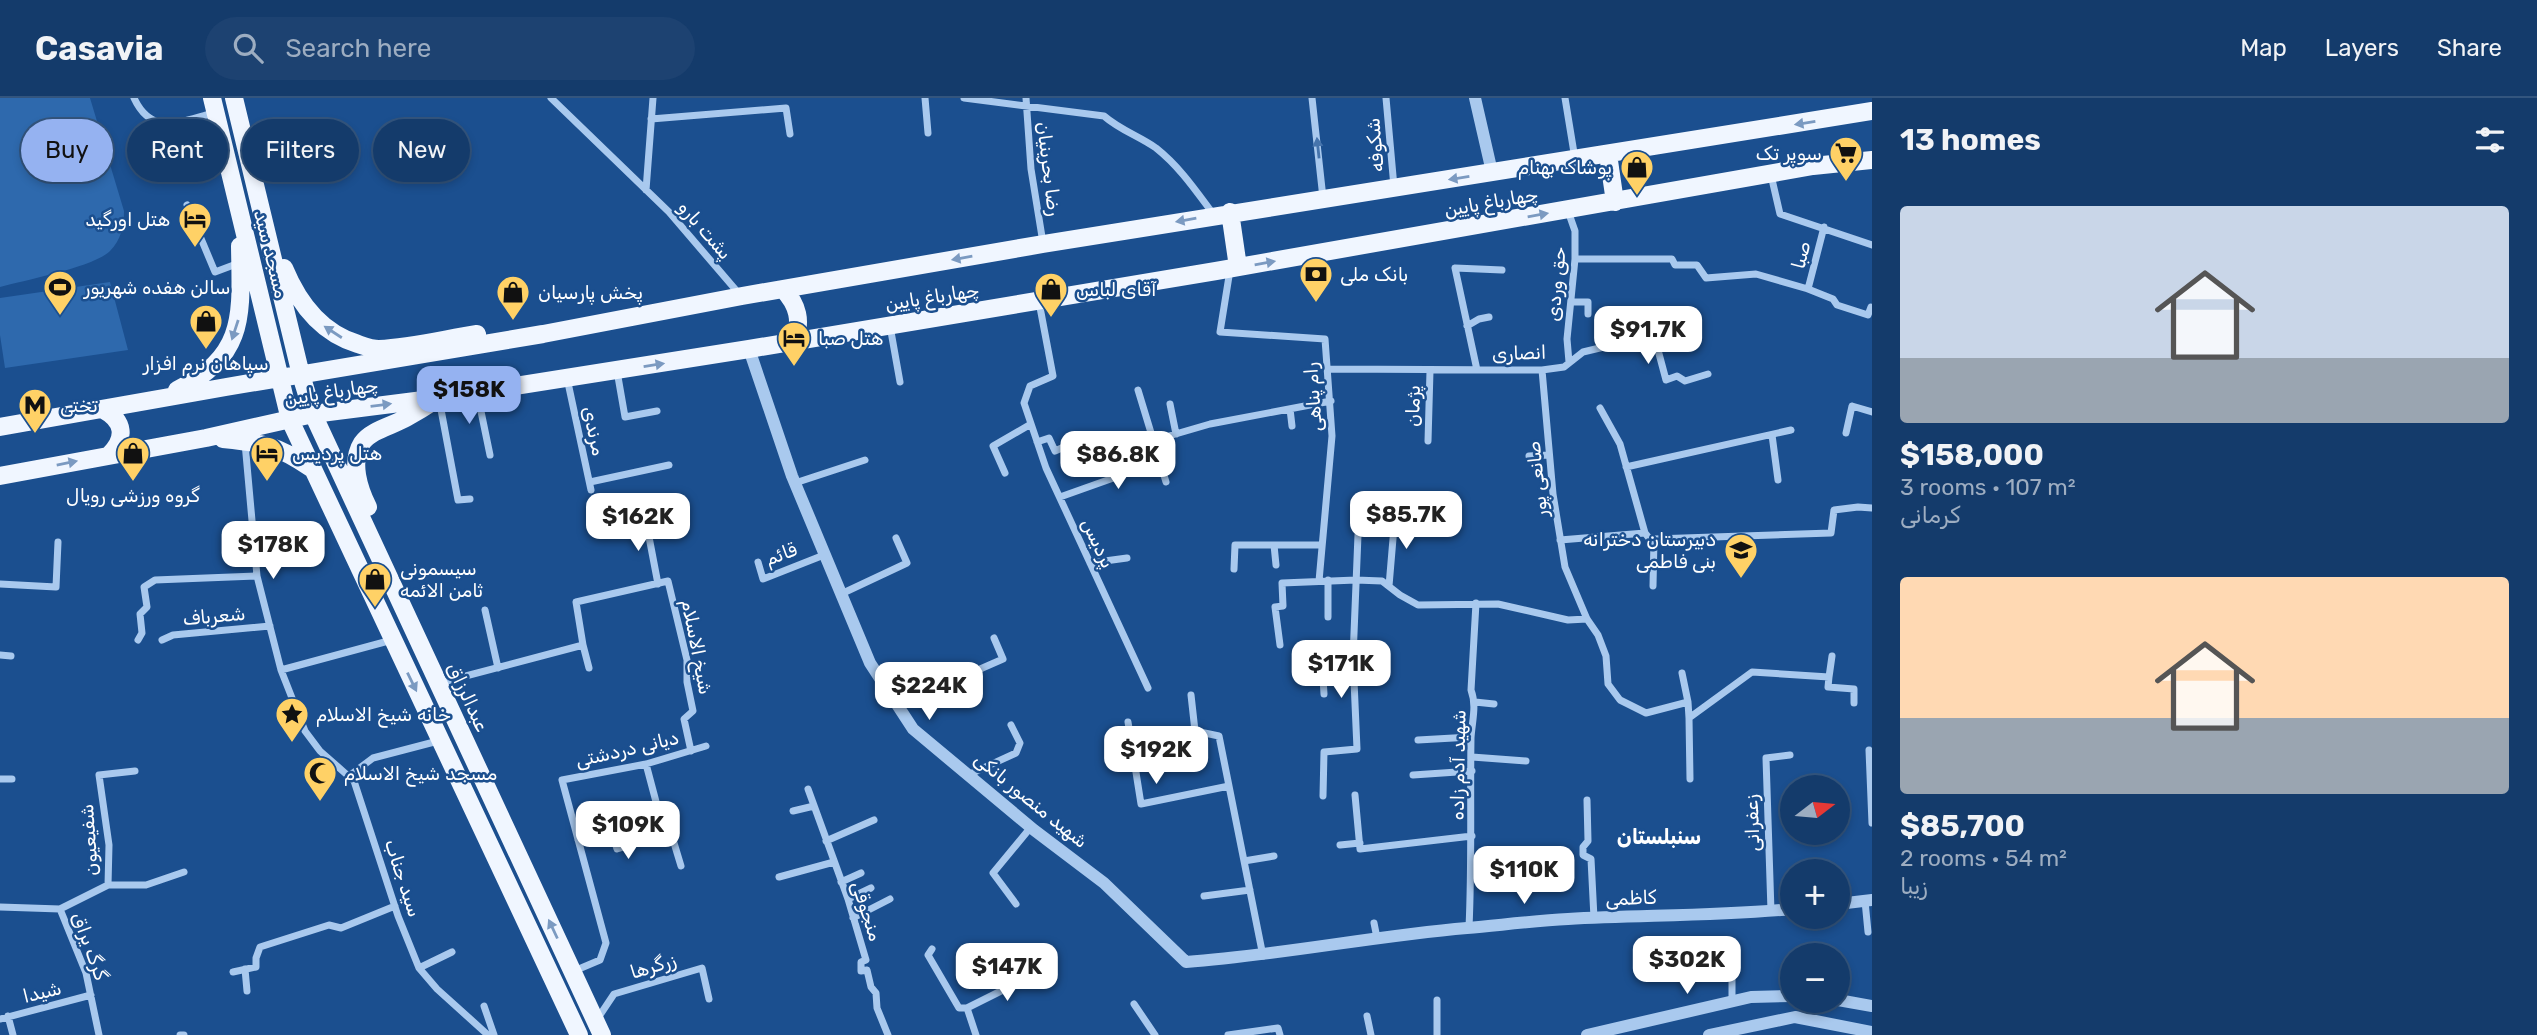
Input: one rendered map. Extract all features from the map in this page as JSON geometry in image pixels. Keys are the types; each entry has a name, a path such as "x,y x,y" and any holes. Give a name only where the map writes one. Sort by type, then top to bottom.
{"main road":[{"name":"مسجد سید","path":"234,98 301,375 313,414"},
{"name":"مسجد سید","path":"214,105 290,420"},
{"name":"چهارباغ پایین","path":"0,428 1043,244 1575,160 1860,111"},
{"path":"1608,154 1615,202"},
{"name":"چهارباغ پایین","path":"0,476 206,438 313,414 439,398 794,342 1813,166 1872,160"},
{"path":"158,399 193,382 215,366 229,348 239,320 240,214"},
{"path":"1222,214 1234,268"},
{"path":"264,223 291,287 304,306 323,325 347,341 376,349 502,330 543,334"},
{"path":"783,289 794,301 798,316 799,328 794,342"},
{"path":"426,657 410,602 360,491 356,466 362,443 376,432 439,398"},
{"path":"104,410 113,415 119,425 121,437 119,445 110,454"},
{"name":"عبدالرزاق","path":"313,414 599,1028"},
{"path":"290,420 579,1035"},
{"path":"206,438 245,441 283,450 312,468"}],"street":[{"path":"134,98 138,107 152,122 163,123 181,121 214,105"},
{"name":"پشت بارو","path":"551,98 669,212 742,296"},
{"path":"646,190 653,98"},
{"path":"925,98 928,133"},
{"path":"964,98 1026,102 1104,116 1114,125 1153,146 1180,168 1222,214"},
{"path":"1312,98 1323,199"},
{"path":"1475,98 1492,172"},
{"path":"1566,98 1575,160"},
{"name":"شکوفه","path":"1386,99 1395,188"},
{"name":"رضا بحرینیان","path":"1026,102 1031,169 1043,244"},
{"path":"651,119 786,108 790,134"},
{"path":"1771,174 1780,214 1872,245"},
{"path":"187,205 215,272 240,263"},
{"name":"حق وردی","path":"1567,210 1575,231 1576,259 1567,339 1569,362"},
{"name":"صبا","path":"1808,289 1824,228"},
{"path":"1576,259 1672,259 1675,265 1697,265 1706,278 1756,274 1808,289 1833,299 1838,305 1868,315 1871,307"},
{"name":"رام پناهی","path":"1234,268 1220,332 1325,339 1332,436 1319,581"},
{"path":"1477,370 1455,268 1502,271"},
{"name":"پردیس","path":"1039,301 1053,376 1030,386 1024,403 1060,498 1147,688"},
{"path":"1571,302 1588,302 1588,314"},
{"path":"1467,326 1489,317"},
{"path":"889,325 900,382"},
{"name":"انصاری","path":"1328,369 1542,370 1564,367 1583,352 1654,335 1666,380 1677,376 1685,381 1708,374"},
{"name":"شهید منصور بانکی","path":"749,349 795,483 870,663 913,729 1031,827 1104,883 1186,962 1262,956"},
{"name":"مرندی","path":"617,370 625,416 656,411"},
{"name":"صانعی پور","path":"1542,370 1553,494 1565,567 1606,656 1608,684 1620,700 1646,713 1688,702"},
{"name":"پژمان","path":"1428,442 1430,371"},
{"name":"مرندی","path":"567,378 590,486 669,465"},
{"path":"1138,390 1154,440 1166,466 1166,482"},
{"path":"476,391 490,455"},
{"path":"439,398 458,500 470,499"},
{"path":"1154,440 1210,424 1331,401"},
{"path":"1171,404 1176,434"},
{"path":"1846,433 1852,406 1872,412"},
{"path":"1600,408 1620,444 1645,533 1649,538 1831,533 1834,510 1871,506"},
{"path":"1290,409 1292,426"},
{"path":"1005,473 993,446 1031,424"},
{"path":"1626,467 1791,430"},
{"path":"1772,435 1778,480"},
{"path":"1037,442 1049,438 1055,451 1084,438"},
{"path":"245,441 257,576 281,670 392,640"},
{"path":"1529,456 1549,454"},
{"path":"795,483 865,460"},
{"path":"1060,498 1133,471 1166,466"},
{"path":"1389,586 1395,514 1422,515"},
{"path":"645,516 658,584"},
{"path":"1323,796 1324,752 1357,748 1353,658 1356,580 1362,532 1393,530"},
{"path":"1560,540 1645,533"},
{"path":"841,594 907,563 896,538"},
{"path":"1653,586 1654,539"},
{"path":"0,584 56,587 58,542"},
{"path":"1234,569 1235,545 1322,545"},
{"path":"1274,545 1276,565"},
{"name":"قائم","path":"758,562 763,579 824,555"},
{"path":"1090,563 1127,558"},
{"path":"138,640 142,633 140,614 147,607 144,587 155,580 257,576"},
{"path":"1328,580 1328,617"},
{"name":"شیخ الاسلام","path":"583,645 576,602 668,581 687,660 687,682 693,710 684,719 691,751"},
{"path":"1280,645 1275,607 1283,606 1282,583 1382,581 1418,605 1498,604 1568,620 1587,619"},
{"name":"شهید آدم زاده","path":"1469,928 1471,737 1475,702 1471,690 1476,603"},
{"path":"485,610 498,668"},
{"name":"شعرباف","path":"162,640 173,635 270,626"},
{"path":"898,705 1003,659 994,638"},
{"path":"438,683 583,645 589,668"},
{"path":"0,655 10,656"},
{"path":"1832,656 1828,687 1854,689 1854,703"},
{"path":"1324,694 1322,662 1353,658"},
{"name":"سید جناب","path":"281,670 302,723 320,751 354,781 418,968 488,1035"},
{"path":"1689,718 1752,672 1829,677"},
{"path":"1682,673 1688,702 1690,779"},
{"path":"1191,695 1195,731 1219,736 1262,956"},
{"path":"1475,702 1494,704"},
{"path":"1128,722 1141,804 1229,786"},
{"path":"968,775 1016,752 1020,743 1011,725"},
{"path":"1418,740 1471,737"},
{"path":"349,776 373,758 440,740"},
{"name":"دیانی دردشتی","path":"573,972 600,960 606,943 562,780 646,764 706,746"},
{"path":"1869,750 1872,823"},
{"name":"زعفرانی","path":"1771,911 1766,758 1790,755"},
{"path":"1472,757 1526,761"},
{"path":"646,764 659,813"},
{"name":"شفیعیون","path":"60,909 108,885 109,845 99,775 135,771"},
{"path":"1413,775 1472,771"},
{"path":"0,779 12,779"},
{"name":"منجوقی","path":"808,789 848,899 866,960 861,962 861,971 867,970 870,987 876,993 877,1009 888,1035"},
{"path":"1355,796 1360,849 1472,836"},
{"path":"1587,800 1588,841 1583,855 1591,859 1594,918"},
{"path":"793,811 814,806"},
{"path":"826,841 874,820"},
{"path":"1016,904 993,873 1031,827"},
{"path":"578,840 611,830 617,849 671,833 681,866"},
{"path":"1340,845 1360,843"},
{"path":"1244,861 1274,856"},
{"path":"779,877 834,862"},
{"path":"108,885 146,884 184,872"},
{"path":"578,876 587,873"},
{"path":"841,882 860,873"},
{"path":"848,899 871,888"},
{"path":"1204,896 1250,890"},
{"path":"853,918 890,899"},
{"path":"1850,903 1869,901 1868,932"},
{"path":"233,972 256,967 260,947 329,925 341,928 395,906"},
{"path":"0,907 60,909"},
{"name":"گرگ یراق","path":"60,909 86,973 99,1035"},
{"name":"کاظمی","path":"1262,956 1377,938 1469,928 1594,918 1780,910"},
{"path":"1374,923 1377,938"},
{"path":"932,949 928,955 958,1008 967,1008 1003,990 1002,980 1006,977 1001,967 1012,959"},
{"path":"418,968 452,953"},
{"name":"زرگرها","path":"599,1028 614,994 702,968 709,999"},
{"path":"245,969 247,990"},
{"path":"1732,976 1732,1002"},
{"name":"شیدا","path":"4,1018 91,995"},
{"path":"1587,1035 1751,997 1780,996"},
{"path":"1437,1000 1437,1035"},
{"path":"1850,1002 1872,1006"},
{"path":"1134,1004 1155,1035"},
{"path":"484,1006 494,1035"},
{"path":"967,1008 976,1035"},
{"path":"1367,1016 1371,1035"},
{"path":"1709,1035 1795,1017 1872,1032"},
{"path":"4,1018 13,1035"},
{"path":"1228,1035 1278,1028 1280,1035"}],"shaded area":[{"path":"0,98 90,98 96,119 21,119 21,182 113,182 113,174 124,211 119,237 114,247 102,257 75,268 0,287"},
{"name":"سالن هفده شهریور","path":"110,282 128,350 5,368 0,335 0,298"}],"place":[{"name":"سوپر تک","path":"1846,183"},
{"name":"پوشاک بهنام","path":"1637,197"},
{"name":"هتل اورگید","path":"195,249"},
{"name":"بانک ملی","path":"1316,304"},
{"name":"سالن هفده شهریور","path":"60,317"},
{"name":"آقای لباس","path":"1051,319"},
{"name":"پخش پارسیان","path":"513,322"},
{"name":"سپاهان نرم افزار","path":"206,351"},
{"name":"هتل صبا","path":"794,368"},
{"name":"تختی","path":"35,435"},
{"name":"گروه ورزشی رویال","path":"133,483"},
{"name":"هتل پردیس","path":"267,483"},
{"name":"دبیرستان دخترانه بنی فاطمی","path":"1741,580"},
{"name":"سیسمونی ثامن الائمه","path":"375,609"},
{"name":"خانه شیخ الاسلام","path":"292,744"},
{"name":"مسجد شیخ الاسلام","path":"320,803"}],"district":[{"name":"سنبلستان","path":"1659,836"}]}
